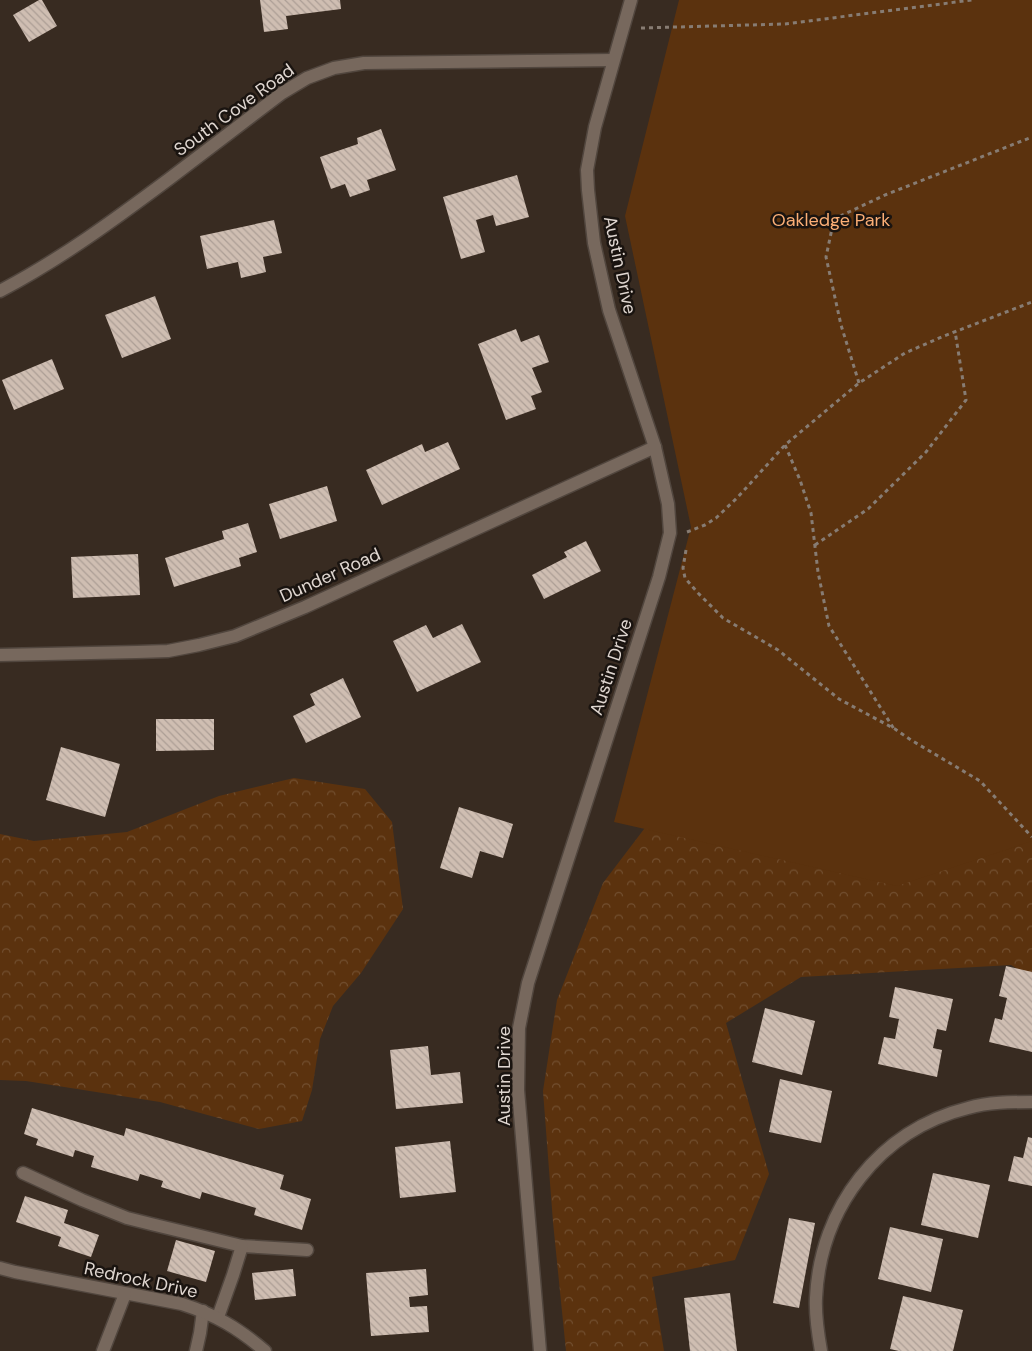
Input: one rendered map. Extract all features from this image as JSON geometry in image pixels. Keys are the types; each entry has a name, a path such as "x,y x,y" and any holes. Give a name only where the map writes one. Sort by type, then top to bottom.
{"street":[{"name":"Austin Drive","path":"540,1351 519,1098 519,1028 528,983 659,577 670,533 668,504 655,447 609,310 594,243 588,190 587,170 595,126 631,0"},
{"name":"South Cove Road","path":"0,291 50,263 98,232 282,93 307,78 334,68 364,63 613,60"},
{"name":"Dunder Road","path":"0,655 168,651 235,636 322,599 655,447"},
{"path":"821,1351 816,1300 821,1256 827,1235 836,1215 859,1178 890,1147 908,1134 947,1114 990,1104 1032,1102"},
{"path":"23,1173 127,1218 242,1246 307,1250"},
{"path":"218,1317 234,1275 242,1246"},
{"name":"Redrock Drive","path":"0,1268 182,1304 218,1317 265,1351"},
{"path":"103,1351 126,1294"},
{"path":"196,1351 203,1311"}],"path":[{"path":"623,28 785,24 972,0"},
{"path":"859,383 841,325 826,257 834,219 884,195 1032,137"},
{"path":"688,541 689,532 716,518 737,498 784,445 859,383 905,353 955,331 1032,302"},
{"path":"815,544 868,509 926,452 966,400 955,331"},
{"path":"784,445 800,480 811,513 818,572 829,626 895,729"},
{"path":"686,550 685,578 724,618 778,650 839,699 895,729 910,740 980,781 1032,837"}],"green space":[{"name":"Oakledge Park","path":"679,0 1032,0 1032,841 897,886 614,822 691,527 625,216"},
{"path":"1032,634 1032,978 1011,965 801,977 726,1023 769,1174 735,1260 652,1277 664,1351 566,1351 553,1222 543,1091 557,1000 603,883 657,812"},
{"path":"294,778 365,789 392,822 403,909 361,973 333,1006 320,1039 312,1090 302,1121 259,1129 160,1102 26,1081 0,1080 0,834 34,841 127,832 219,796"}],"building":[{"path":"42,0 57,26 29,42 13,15"},
{"path":"260,0 340,0 341,9 286,16 288,29 264,32"},
{"path":"381,129 396,170 367,180 370,190 350,197 345,184 331,189 320,157 358,144 357,138"},
{"path":"517,175 529,217 496,226 493,215 476,220 485,252 461,259 443,197"},
{"path":"274,220 282,253 263,257 266,272 241,278 238,262 207,269 200,236"},
{"path":"155,296 171,339 122,358 105,315"},
{"path":"516,329 521,342 539,335 549,362 532,368 542,392 531,396 536,409 506,420 478,344"},
{"path":"52,359 64,389 14,410 2,380"},
{"path":"448,442 460,469 382,505 366,470 422,444 425,452"},
{"path":"327,486 337,521 280,539 269,504"},
{"path":"248,523 257,552 239,558 241,566 174,587 165,558 224,539 222,531"},
{"path":"586,541 601,571 544,599 532,575 567,557 564,552"},
{"path":"138,554 140,595 73,598 71,557"},
{"path":"462,624 481,662 417,692 393,641 426,625 433,638"},
{"path":"343,678 361,717 306,743 293,716 315,705 310,694"},
{"path":"156,719 214,719 214,750 156,751"},
{"path":"61,747 120,764 105,817 46,800"},
{"path":"459,807 513,824 503,858 480,851 472,878 440,868"},
{"path":"1006,966 1032,972 1032,1052 989,1042 995,1018 1002,1020 1007,998 999,996"},
{"path":"895,987 953,999 946,1031 937,1029 933,1048 942,1050 937,1077 878,1064 884,1037 895,1039 899,1019 889,1017"},
{"path":"765,1008 815,1021 802,1075 752,1062"},
{"path":"428,1046 431,1075 460,1072 463,1103 396,1109 390,1050"},
{"path":"780,1079 832,1091 821,1143 769,1132"},
{"path":"32,1108 124,1136 126,1128 284,1175 280,1189 311,1199 302,1230 254,1215 256,1208 202,1192 200,1199 161,1187 163,1181 140,1174 138,1181 91,1167 94,1156 75,1150 73,1157 36,1145 38,1139 24,1134"},
{"path":"1028,1137 1032,1138 1032,1186 1008,1181 1014,1156 1023,1158"},
{"path":"450,1141 456,1192 400,1198 395,1147"},
{"path":"933,1173 990,1185 978,1238 921,1225"},
{"path":"25,1196 68,1210 64,1223 99,1235 91,1257 58,1246 61,1237 16,1222"},
{"path":"789,1218 815,1223 799,1308 773,1303"},
{"path":"890,1227 943,1239 931,1292 878,1279"},
{"path":"176,1240 215,1251 206,1282 167,1271"},
{"path":"293,1269 296,1296 255,1300 252,1273"},
{"path":"426,1269 428,1295 409,1297 410,1307 427,1306 429,1332 371,1336 366,1273"},
{"path":"730,1293 737,1351 690,1351 684,1298"},
{"path":"903,1296 963,1310 953,1351 899,1351 890,1349"}]}
